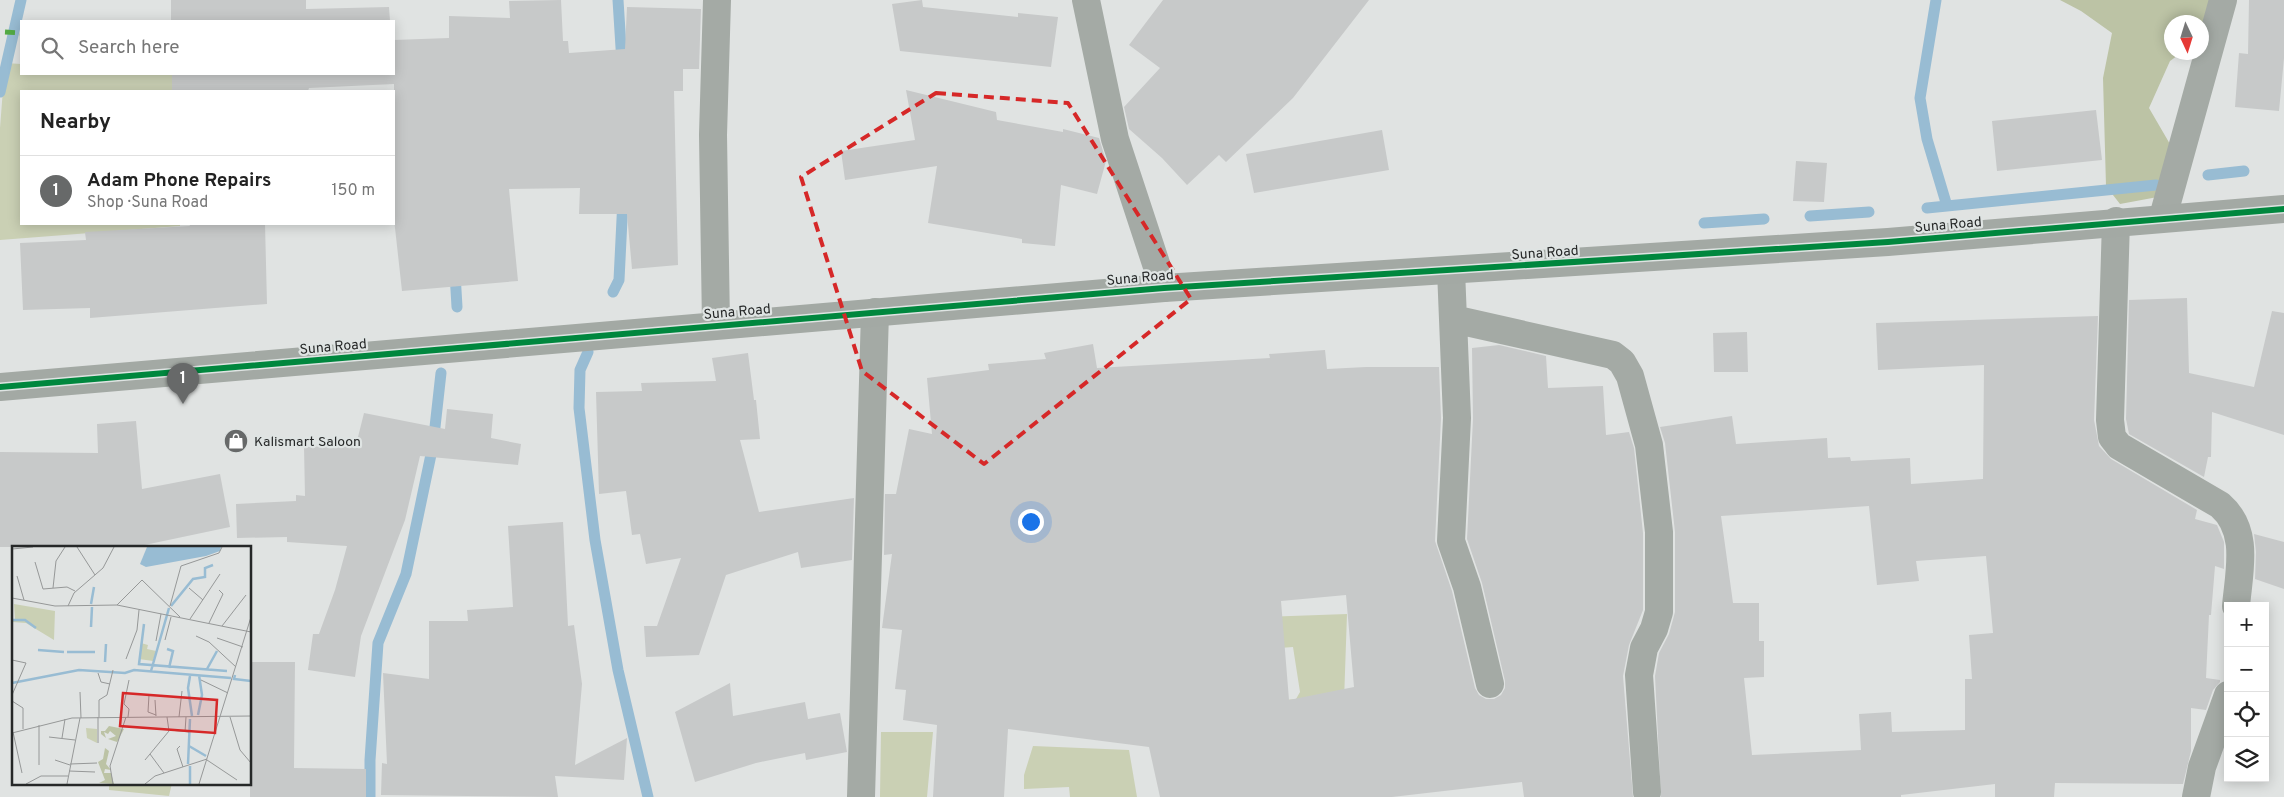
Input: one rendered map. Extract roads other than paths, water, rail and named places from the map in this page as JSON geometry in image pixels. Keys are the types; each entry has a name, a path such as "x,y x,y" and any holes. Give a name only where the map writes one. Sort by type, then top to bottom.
{"street":[{"path":"716,325 713,135 717,0"},
{"path":"2163,217 2223,0"},
{"path":"1080,1 1115,139 1164,288"},
{"name":"Suna Road","path":"0,387 1164,288 1878,242 2163,217 2284,209"},
{"path":"2116,221 2111,396 2112,437 2119,446 2220,505 2229,513 2240,534 2236,602"},
{"path":"1451,270 1457,418 1451,541 1467,587 1490,684"},
{"path":"861,797 875,312"},
{"path":"1453,319 1613,354 1622,362 1630,376 1649,444 1659,532 1659,612 1654,629 1644,648 1639,675 1646,792"},
{"path":"2196,797 2200,772 2224,706"}],"waterway":[{"path":"0,92 21,0"},
{"path":"618,0 622,63"},
{"path":"1936,0 1920,98 1927,139 1947,206"},
{"path":"2208,175 2244,171"},
{"path":"1927,208 2156,185"},
{"path":"613,292 619,280 623,199"},
{"path":"1810,216 1869,212"},
{"path":"1704,223 1764,219"},
{"path":"455,273 457,307"},
{"path":"588,352 580,370 579,408 595,540 618,670 648,797"},
{"path":"370,797 370,760 378,643 406,574 433,445 441,373"}],"place":[{"name":"Adam Phone Repairs","path":"183,404"},
{"name":"Kalismart Saloon","path":"236,441"}]}
